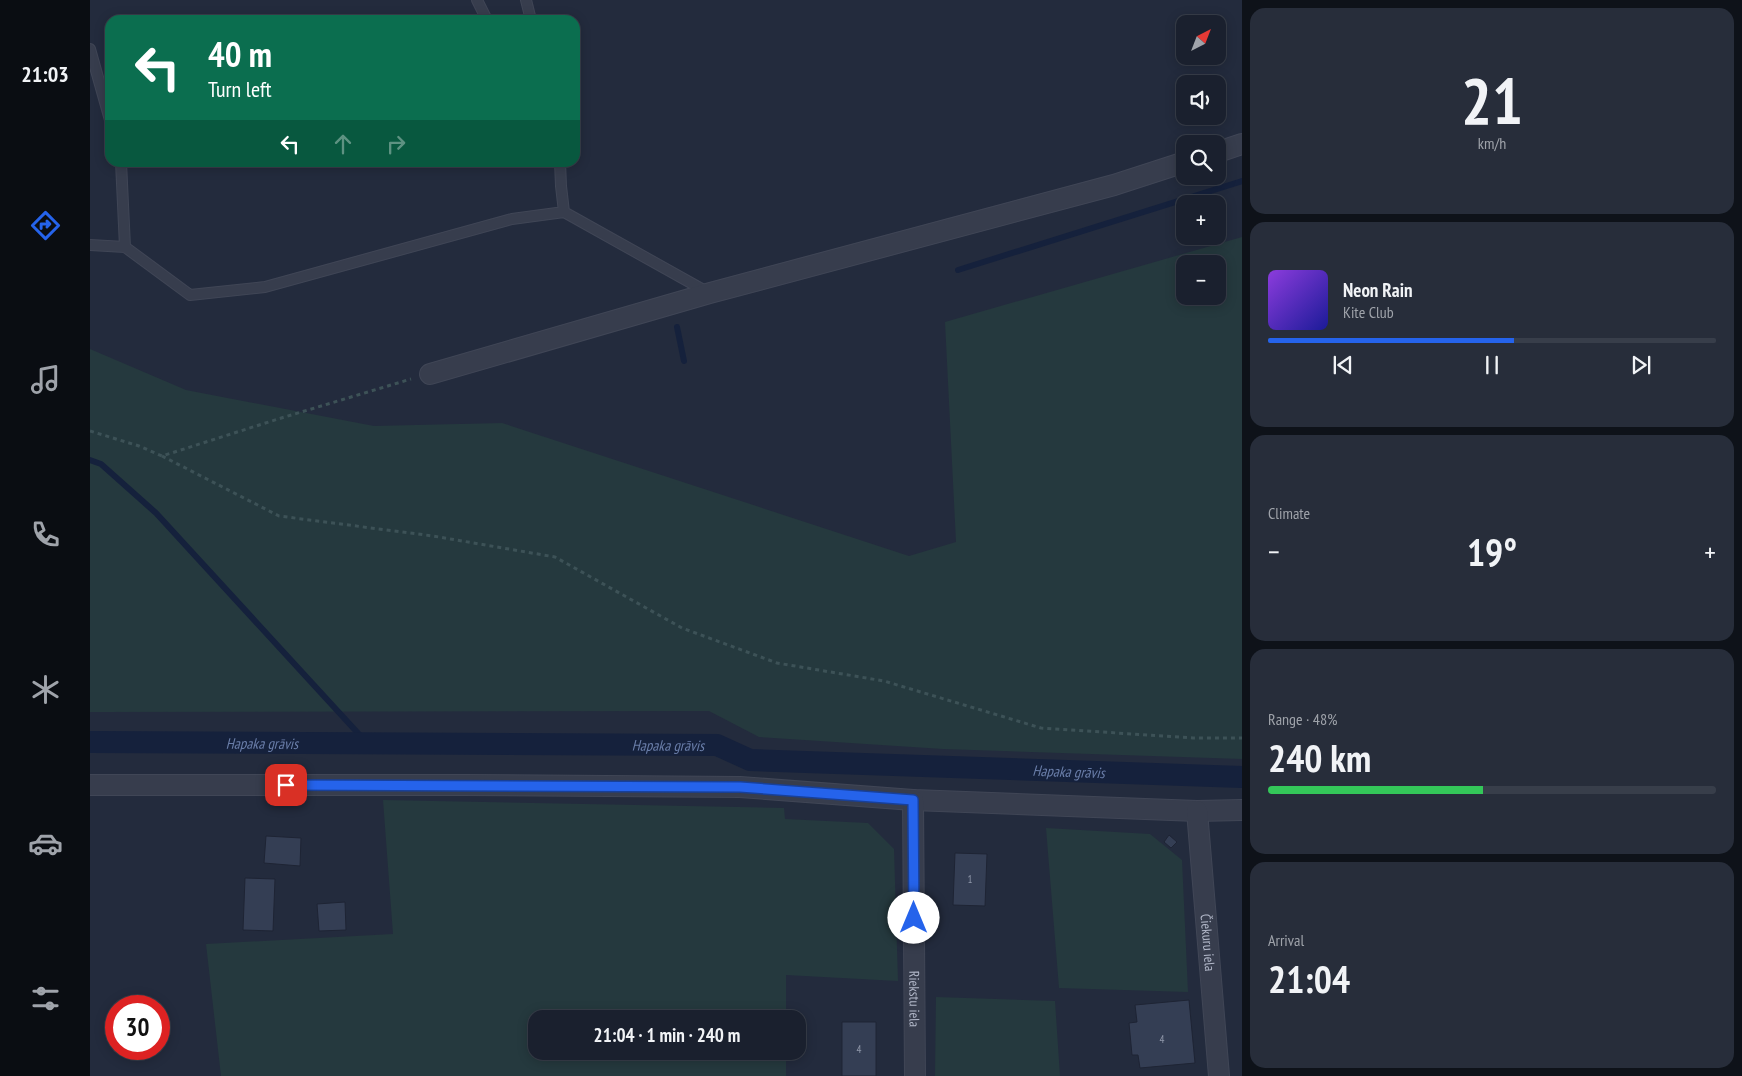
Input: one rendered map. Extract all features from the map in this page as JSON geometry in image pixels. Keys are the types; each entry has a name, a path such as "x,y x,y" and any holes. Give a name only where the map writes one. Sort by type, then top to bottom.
{"street":[{"path":"1226,149 1242,144"},
{"path":"430,374 710,293 1114,185 1176,165"},
{"path":"90,785 740,787 913,800 1197,811 1242,810"},
{"name":"Riekstu iela","path":"913,800 915,1076"},
{"name":"Čiekuru iela","path":"1197,811 1219,1076"}],"lane":[{"path":"477,0 484,15"},
{"path":"526,0 530,15"},
{"path":"90,49 105,102"},
{"path":"121,167 125,247"},
{"path":"554,167 561,186"},
{"path":"560,167 564,212"},
{"path":"90,245 125,247 190,295 266,287 512,219 564,212 710,293"}],"path":[{"path":"162,456 430,374"},
{"path":"90,431 139,446 162,456 279,516 434,536 555,557 682,628 777,663 884,681 1041,728 1194,738 1242,738"}],"green space":[{"path":"1242,237 1242,759 943,749 759,737 709,711 90,712 90,349 186,390 374,426 502,423 909,556 956,542 945,322 1176,256 1176,305 1226,305 1226,255 1179,255 1214,245 1226,245 1226,242"},
{"path":"383,800 784,808 785,819 868,823 894,849 898,981 786,975 786,1010 528,1010 528,1060 786,1060 786,1076 221,1076 206,944 393,934"},
{"path":"1046,828 1150,834 1182,860 1188,992 1059,988"},
{"path":"936,997 1055,1001 1060,1076 935,1076"}],"building":[{"path":"1169,835 1177,842 1171,848 1164,842"},
{"path":"266,836 301,838 300,866 264,863"},
{"path":"955,853 987,854 985,906 953,905"},
{"path":"245,878 275,879 273,931 243,930"},
{"path":"345,902 346,930 319,931 317,904"},
{"path":"1189,1000 1195,1063 1140,1068 1138,1055 1132,1055 1129,1023 1137,1022 1135,1005"},
{"path":"842,1022 876,1022 876,1076 842,1076"}],"waterway":[{"path":"958,270 1242,181"},
{"path":"677,327 684,361"},
{"path":"90,460 101,464 156,513 367,743"},
{"name":"Hapaka grāvis","path":"90,742 717,745 750,760 1242,777"}],"route":[{"path":"286,785 740,787 913,800 914,918"}]}
